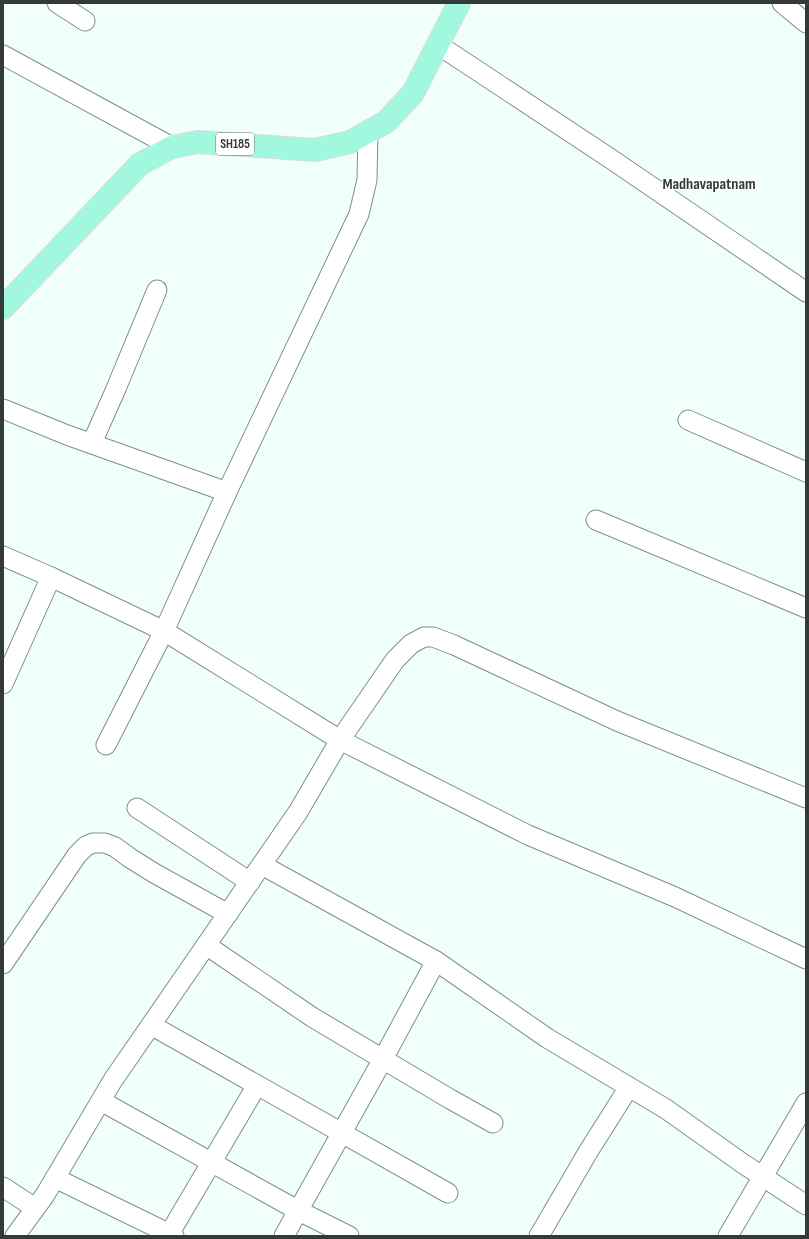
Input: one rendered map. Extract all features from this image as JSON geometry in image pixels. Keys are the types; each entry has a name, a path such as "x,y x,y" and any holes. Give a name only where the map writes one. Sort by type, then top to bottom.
{"main road":[{"name":"SH185","path":"3,308 140,164 172,147 198,142 315,150 350,142 386,122 413,92 459,3"}],"street":[{"path":"57,3 85,21"},
{"path":"782,3 806,23"},
{"path":"437,44 611,159 806,292"},
{"path":"3,54 172,147"},
{"path":"106,745 164,631 227,492 359,214 367,180 368,132"},
{"path":"92,443 121,378 157,290"},
{"path":"3,409 227,492"},
{"path":"688,420 806,472"},
{"path":"596,520 806,608"},
{"path":"3,556 51,577 164,631 340,740 528,835 675,897 806,959"},
{"path":"3,684 51,577"},
{"path":"15,1236 55,1178 113,1080 298,812 340,740 395,660 412,644 424,638 433,638 454,645 617,721 806,798"},
{"path":"138,808 250,882"},
{"path":"3,964 77,855 86,846 93,843 105,843 115,847 154,873 228,914"},
{"path":"262,865 436,961 547,1038 666,1109 763,1177 806,1205"},
{"path":"206,945 312,1017 493,1123"},
{"path":"284,1236 436,961"},
{"path":"151,1025 448,1193"},
{"path":"55,1178 170,1235 257,1085"},
{"path":"539,1236 588,1152 629,1087"},
{"path":"101,1101 299,1211 349,1236"},
{"path":"728,1236 806,1103"},
{"path":"3,1187 35,1208"}],"district":[{"name":"Madhavapatnam","path":"709,184"}]}
